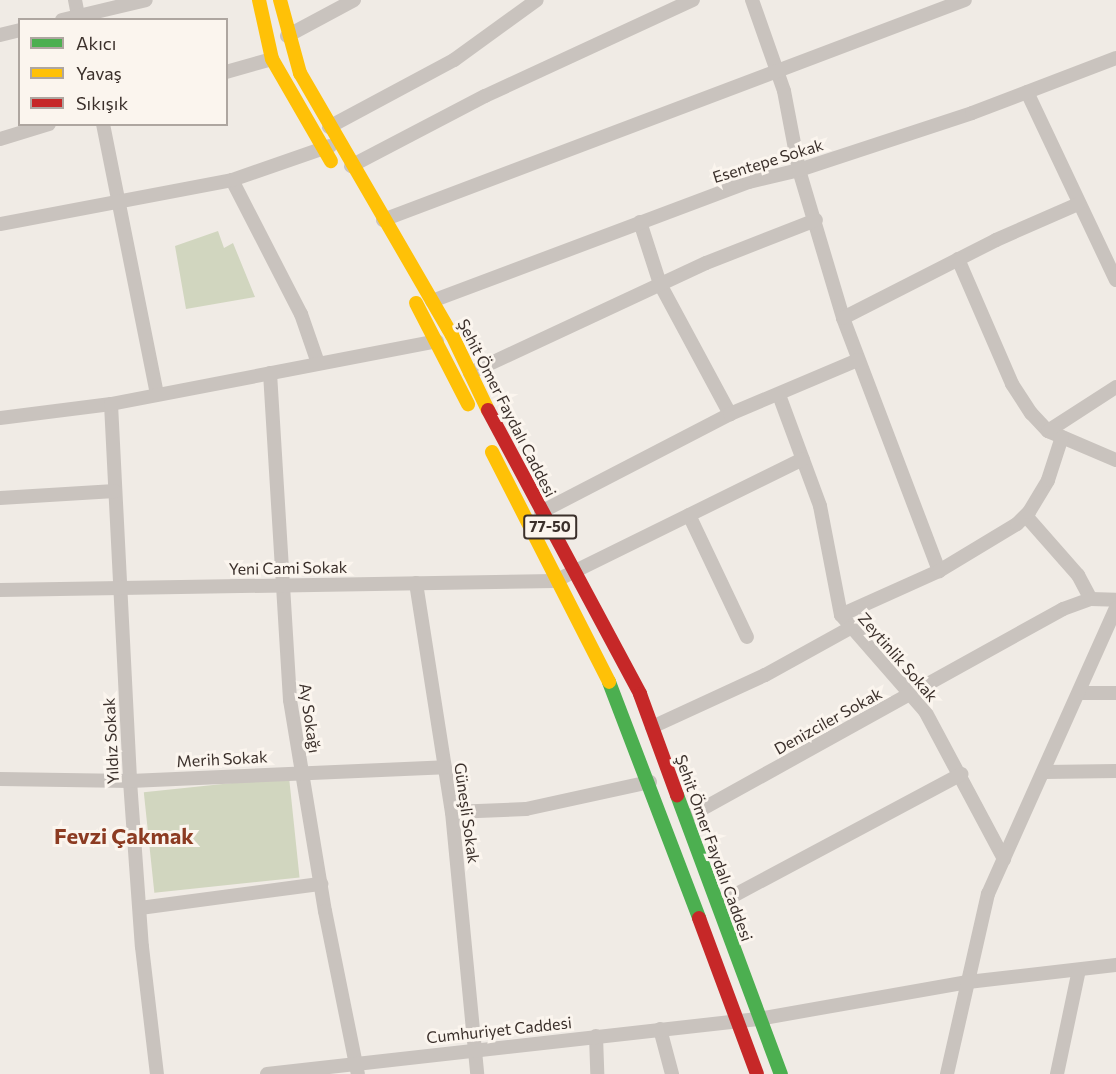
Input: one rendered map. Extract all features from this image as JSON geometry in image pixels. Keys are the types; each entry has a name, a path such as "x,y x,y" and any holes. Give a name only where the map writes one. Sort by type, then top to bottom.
{"main road":[{"path":"259,0 272,59 341,178"},
{"name":"Şehit Ömer Faydalı Caddesi","path":"280,0 286,36 300,73 337,142 432,301 541,512 640,694 758,1019 781,1074"},
{"name":"Şehit Ömer Faydalı Caddesi","path":"365,217 437,341 477,422"},
{"name":"Şehit Ömer Faydalı Caddesi","path":"487,441 555,581 620,703 735,1021 757,1074"}],"street":[{"path":"75,0 78,18 146,0"},
{"path":"286,36 354,0"},
{"path":"329,127 454,60 537,0"},
{"path":"351,166 486,96 693,0"},
{"path":"752,0 776,68 799,170 816,220 843,318 939,571"},
{"path":"383,220 776,68 965,0"},
{"path":"0,35 18,30"},
{"name":"Esentepe Sokak","path":"432,301 749,182 799,170 1027,92 1116,58"},
{"path":"228,71 272,59"},
{"path":"1027,92 1078,204 1116,280"},
{"path":"0,139 42,126"},
{"path":"103,126 157,394"},
{"path":"0,224 232,180 324,149 337,142"},
{"path":"232,180 301,314 318,363"},
{"path":"843,318 958,259 1078,204"},
{"path":"470,373 660,284 816,220"},
{"path":"640,222 660,284 730,414"},
{"path":"958,259 1012,384 1048,431 1116,460"},
{"path":"0,418 111,404 437,341"},
{"path":"541,512 730,414 858,360"},
{"name":"Ay Sokağı","path":"270,373 290,700 321,884 358,1068"},
{"path":"1048,431 1116,387"},
{"name":"Zeytinlik Sokak","path":"779,395 820,506 841,615 850,628 911,694 961,774 1004,859"},
{"name":"Yıldız Sokak","path":"111,404 130,781 157,1074"},
{"path":"841,615 939,571 1026,516 1048,480 1062,437"},
{"name":"Yeni Cami Sokak","path":"0,590 119,586 555,581 803,459"},
{"path":"0,498 115,491"},
{"path":"689,515 747,637"},
{"path":"1026,516 1078,575 1091,598"},
{"name":"Güneşli Sokak","path":"416,583 452,812 477,1049 477,1074"},
{"name":"Denizciler Sokak","path":"686,818 1063,609 1091,598 1116,600"},
{"path":"947,1074 988,894 1115,614"},
{"path":"652,727 765,675 850,628"},
{"path":"1080,693 1116,693"},
{"name":"Merih Sokak","path":"0,779 130,781 445,767"},
{"path":"1045,772 1116,771"},
{"path":"718,904 961,774"},
{"path":"452,812 526,809 650,782"},
{"path":"140,909 321,884"},
{"name":"Cumhuriyet Caddesi","path":"267,1074 358,1068 477,1049 758,1019 968,982 1116,965"},
{"path":"1058,1074 1078,970"},
{"path":"660,1029 672,1074"},
{"path":"596,1036 597,1074"}],"green space":[{"path":"218,231 224,248 233,243 255,297 186,309 175,246"},
{"path":"289,777 300,877 154,893 144,792"}],"traffic: fast":[{"path":"609,682 699,918"},
{"path":"677,795 781,1074"}],"traffic: slow":[{"path":"259,0 272,59 331,161"},
{"path":"280,0 300,73 452,335 488,410"},
{"path":"416,303 468,404"},
{"path":"492,452 609,682"}],"traffic: jam":[{"path":"488,410 640,694 677,795"},
{"path":"699,918 757,1074"}],"district":[{"name":"Fevzi Çakmak","path":"124,836"}]}
